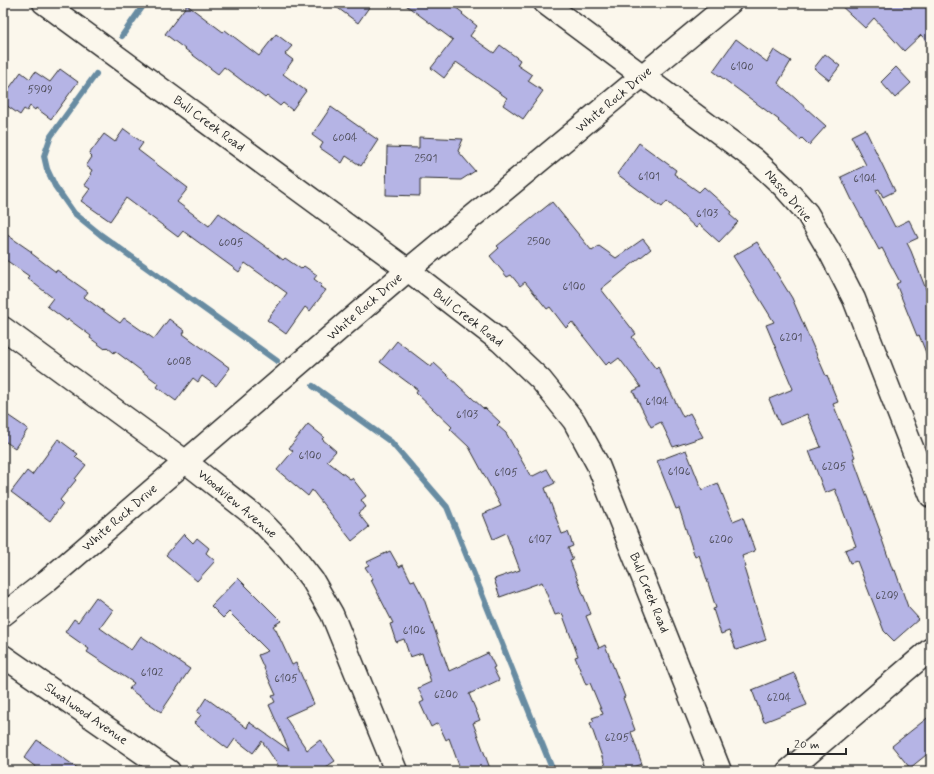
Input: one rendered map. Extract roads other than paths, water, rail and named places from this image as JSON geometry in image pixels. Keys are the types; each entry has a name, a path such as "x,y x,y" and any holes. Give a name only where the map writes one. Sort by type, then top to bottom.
{"street":[{"name":"Bull Creek Road","path":"44,3 408,270 500,341 541,380 574,421 598,465 720,771"},
{"name":"Nasco Drive","path":"545,3 754,159 783,186 807,213 831,254 854,299 931,496"},
{"name":"White Rock Drive","path":"3,614 48,580 408,270 730,3"},
{"name":"Woodview Avenue","path":"3,328 186,462 261,521 289,550 313,581 332,614 396,771"},
{"path":"788,771 931,649"},
{"name":"Shoalwood Avenue","path":"3,656 169,771"}],"waterway":[{"path":"122,36 145,3"},
{"path":"96,74 51,136 44,156 47,169 55,186 74,213 101,235 277,361"},
{"path":"313,386 391,442 447,507 553,771"}]}
